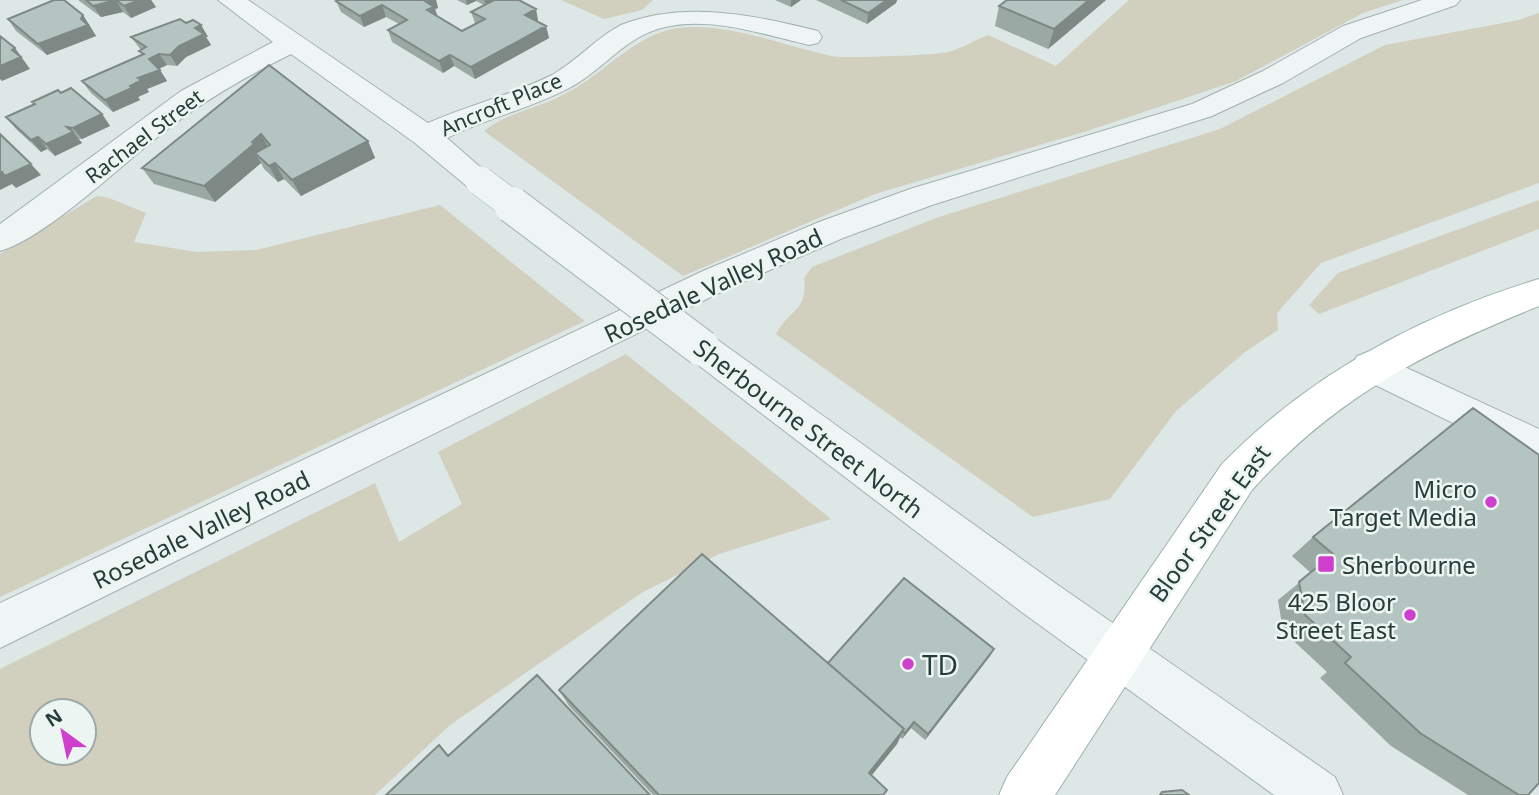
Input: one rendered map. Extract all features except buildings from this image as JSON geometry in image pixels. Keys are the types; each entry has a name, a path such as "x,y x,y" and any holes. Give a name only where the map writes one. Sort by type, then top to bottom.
{"main road":[{"name":"Bloor Street East","path":"1026,795 1237,477 1268,440 1330,390 1370,366 1539,292"}],"street":[{"name":"Sherbourne Street North","path":"231,0 426,136 480,181 873,477 1317,795"},
{"name":"Rosedale Valley Road","path":"0,626 715,280 831,230 920,197 1202,110 1273,77 1352,32 1447,0"},
{"name":"Ancroft Place","path":"426,136 459,119 559,82 628,32 664,18 713,16 809,37"},
{"name":"Rachael Street","path":"0,239 94,175 177,107 228,74 294,42"},
{"path":"1370,366 1539,447"}],"shaded area":[{"path":"561,0 653,0 642,10 604,19"},
{"path":"1129,0 1403,0 1363,13 1236,81 1087,131 875,194 683,276 484,131 502,120 578,87 638,43 671,29 690,27 726,30 831,56 853,57 949,52 988,35 1056,66"},
{"path":"1539,13 1539,183 1321,263 1277,313 1278,330 1245,352 1176,411 1110,499 1033,517 776,334 801,304 805,289 804,278 812,267 936,218 1220,129 1385,45 1519,20"},
{"path":"97,196 146,213 134,242 197,252 256,250 440,205 585,321 0,597 0,254"},
{"path":"1539,200 1539,229 1319,314 1309,305 1338,273"},
{"path":"626,354 831,519 719,554 643,592 450,725 375,795 0,795 0,669 375,483 399,542 462,504 438,452"}],"place":[{"name":"Micro Target Media","path":"1491,502"},
{"name":"Sherbourne","path":"1326,564"},
{"name":"425 Bloor Street East","path":"1410,615"},
{"name":"TD","path":"908,664"}]}
